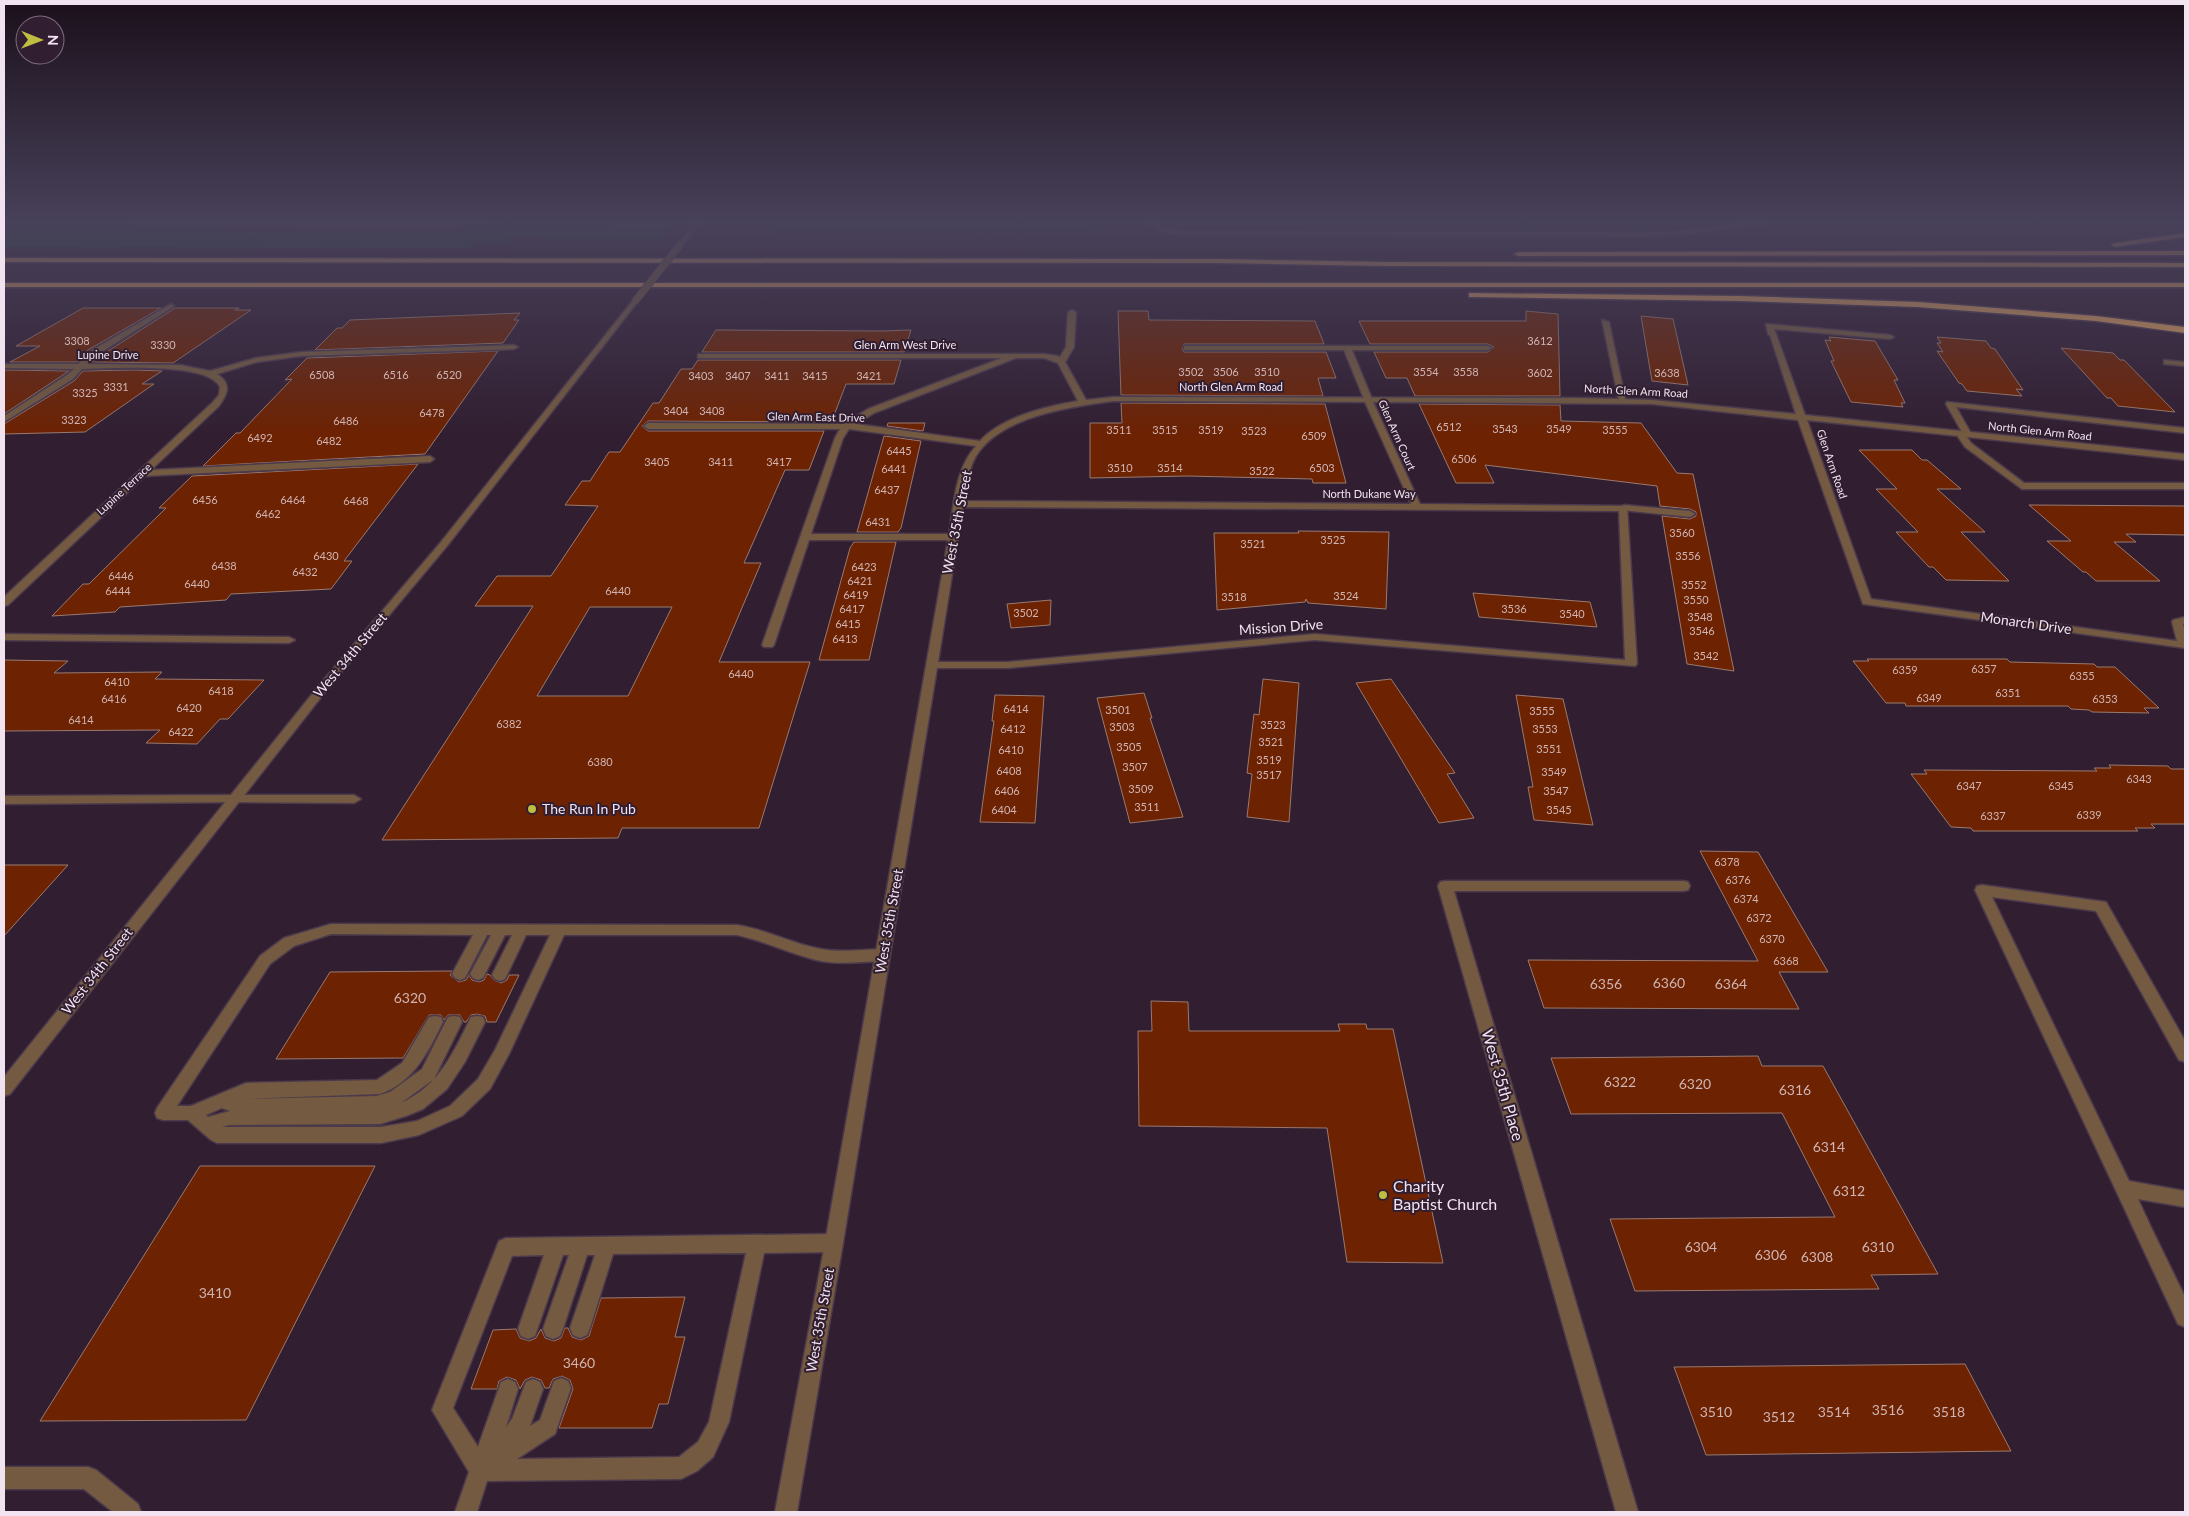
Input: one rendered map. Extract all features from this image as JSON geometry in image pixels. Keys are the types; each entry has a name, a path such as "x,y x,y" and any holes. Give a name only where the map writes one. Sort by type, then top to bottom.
{"highway":[{"path":"1393,294 1435,294"},
{"path":"1464,295 1915,303 2037,312 2185,330"}],"street":[{"name":"West 34th Street","path":"4,1089 325,685 444,544 641,294"},
{"path":"4,419 70,377 92,354 171,306"},
{"path":"1072,312 1070,347 1061,362 1084,403"},
{"path":"1605,322 1623,401"},
{"name":"Glen Arm Road","path":"1867,602 1769,326 1890,337"},
{"path":"211,373 256,360 293,355 514,347"},
{"path":"1187,348 1488,348"},
{"name":"Glen Arm Court","path":"1347,348 1417,507"},
{"name":"Glen Arm West Drive","path":"701,356 1044,356 1055,358 1061,362"},
{"path":"768,645 839,438 846,427 882,406 1015,356"},
{"path":"2167,362 2185,364"},
{"name":"Lupine Drive","path":"4,366 172,366 211,373"},
{"name":"Lupine Terrace","path":"4,602 220,400 224,385 220,379 211,373"},
{"name":"North Glen Arm Road","path":"1084,403 1132,398 1623,401 1707,406 1803,418 2185,457"},
{"name":"West 35th Street","path":"786,1512 834,1243 966,468 982,444 998,431 1020,420 1043,412 1084,403"},
{"path":"2185,430 1950,404 1968,445 2022,486 2185,486"},
{"name":"Glen Arm East Drive","path":"648,426 846,427 982,444"},
{"path":"142,473 430,459"},
{"name":"North Dukane Way","path":"959,504 1624,508 1690,514"},
{"name":"Mission Drive","path":"932,665 1008,665 1315,637 1631,664 1624,508"},
{"path":"805,537 953,537"},
{"name":"Monarch Drive","path":"1867,602 2185,644"},
{"path":"2185,620 2177,622 2185,644"},
{"path":"4,637 289,640"},
{"path":"4,800 354,799"},
{"name":"West 35th Place","path":"1627,1512 1445,886 1683,886"},
{"path":"2185,1055 2101,906 1982,890 2185,1316"},
{"path":"435,1022 408,1068 380,1087 246,1090 192,1113 163,1113 265,960 289,942 331,930 738,930 752,932 816,954 830,956 882,955"},
{"path":"500,975 521,930"},
{"path":"460,974 482,931"},
{"path":"478,974 500,931"},
{"path":"192,1113 218,1135 381,1135 419,1128 456,1111 484,1084 501,1054 560,931"},
{"path":"222,1100 237,1106 246,1106 376,1103 395,1098 428,1074 454,1022"},
{"path":"205,1125 228,1118 380,1116 402,1112 422,1101 441,1086 454,1069 477,1022"},
{"path":"2123,1188 2185,1199"},
{"path":"480,1470 442,1410 506,1247 834,1243"},
{"path":"480,1470 680,1468 697,1458 711,1444 719,1422 757,1244"},
{"path":"528,1329 557,1246"},
{"path":"553,1329 581,1246"},
{"path":"580,1328 607,1246"},
{"path":"480,1470 520,1426 533,1388"},
{"path":"480,1470 548,1427 560,1388"},
{"path":"466,1512 508,1389"},
{"path":"4,1478 88,1478 130,1512"}],"building":[{"path":"83,308 161,308 88,350 77,362 10,362 40,346 16,346"},
{"path":"175,308 239,308 235,310 251,310 173,363 91,362"},
{"path":"1118,311 1148,311 1149,320 1315,321 1324,344 1184,344 1182,350 1184,352 1326,352 1336,378 1318,378 1323,396 1121,395"},
{"path":"1526,311 1558,314 1560,396 1415,396 1407,378 1386,378 1374,352 1488,352 1494,347 1488,344 1370,344 1359,321 1526,321"},
{"path":"520,313 514,320 519,320 503,343 315,350 337,328 342,328 350,320"},
{"path":"1641,316 1673,319 1688,385 1652,381"},
{"path":"716,330 911,330 904,352 702,352"},
{"path":"1829,337 1875,341 1898,380 1894,380 1905,403 1901,403 1903,407 1851,402 1831,361 1834,361 1825,340 1831,341"},
{"path":"1937,337 1986,341 1991,348 1995,349 2023,390 2016,389 2022,396 1967,391 1959,383 1937,351 1943,352 1937,343 1941,343"},
{"path":"2061,348 2113,353 2120,360 2124,360 2175,412 2118,406 2111,398 2107,398"},
{"path":"498,351 425,454 203,466 236,433 240,433 292,379 285,380 307,358"},
{"path":"698,360 901,360 894,384 846,384 833,418 829,418 827,422 648,421 642,426 648,431 824,431 809,470 785,470 744,563 761,563 719,662 810,662 759,828 622,828 618,838 382,840 533,606 475,606 497,576 551,576 598,506 565,505 582,481 590,481 609,452 620,452 653,403 659,403 681,369 692,369","holes":["590,607 672,607 628,696 537,696"]},
{"path":"4,370 69,371 4,414"},
{"path":"83,371 162,371 142,384 154,384 85,432 4,434 4,424 74,381"},
{"path":"1121,403 1325,404 1346,483 1313,483 1312,479 1187,476 1090,478 1090,423 1122,423"},
{"path":"1419,404 1560,405 1561,421 1641,423 1677,473 1693,474 1734,671 1687,664 1662,516 1690,519 1696,516 1696,512 1690,509 1660,506 1657,486 1485,465 1494,483 1456,483"},
{"path":"888,423 925,423 923,431 887,426"},
{"path":"884,436 921,441 901,528 898,532 857,532"},
{"path":"1859,450 1912,450 1922,460 1927,460 1961,489 1937,489 1985,532 1961,532 2009,581 1946,580 1933,567 1929,567 1896,532 1918,532 1876,489 1897,489"},
{"path":"418,464 344,561 352,561 331,589 231,594 226,600 120,607 115,612 52,616 83,584 89,584 166,508 159,508 192,476"},
{"path":"2029,505 2185,506 2185,535 2126,534 2136,542 2114,542 2160,581 2096,581 2047,541 2071,541"},
{"path":"1298,531 1389,532 1386,609 1308,603 1306,599 1305,602 1217,610 1214,533 1299,533"},
{"path":"854,542 896,542 869,660 819,660 850,548"},
{"path":"1473,593 1590,602 1597,627 1479,617"},
{"path":"1051,600 1050,625 1011,628 1007,604"},
{"path":"1867,659 2007,659 2010,662 2094,664 2097,667 2115,667 2159,708 2144,708 2149,713 2092,712 2089,710 2071,709 2068,706 1906,706 1905,703 1886,703 1853,661 1869,661"},
{"path":"4,660 68,661 54,673 162,672 155,679 264,680 228,719 220,719 197,744 146,743 160,730 4,731"},
{"path":"1263,679 1299,683 1289,822 1247,817 1252,774 1247,773 1254,714 1259,715"},
{"path":"1391,679 1455,773 1447,774 1474,818 1439,823 1356,683"},
{"path":"1144,693 1152,718 1150,718 1183,817 1130,823 1097,698"},
{"path":"995,695 1044,696 1035,823 980,822 994,721 992,721"},
{"path":"1516,695 1563,699 1593,825 1534,820 1528,787 1533,787"},
{"path":"2109,765 2168,766 2171,769 2185,769 2185,824 2151,824 2155,828 2135,828 2138,831 1973,831 1971,828 1951,827 1911,774 1927,774 1924,770 2097,771 2094,768 2111,768"},
{"path":"1700,851 1758,852 1828,972 1779,972 1799,1009 1544,1008 1528,960 1758,961"},
{"path":"4,865 68,865 4,936"},
{"path":"452,971 450,975 459,982 466,980 469,975 472,980 479,982 484,980 487,974 501,983 507,980 509,975 519,975 496,1022 487,1022 485,1016 477,1014 471,1015 466,1022 464,1022 460,1015 448,1015 444,1020 441,1015 429,1015 403,1058 276,1059 330,972"},
{"name":"Charity Baptist Church","path":"1151,1001 1188,1002 1189,1031 1340,1031 1338,1024 1366,1024 1367,1029 1393,1029 1443,1263 1347,1262 1327,1128 1139,1126 1138,1031 1152,1031"},
{"path":"1758,1056 1762,1066 1823,1066 1938,1274 1871,1275 1879,1289 1635,1291 1610,1219 1835,1217 1782,1113 1571,1114 1551,1058"},
{"path":"200,1166 375,1166 246,1420 40,1421"},
{"path":"685,1297 675,1337 685,1337 668,1404 659,1404 652,1428 559,1428 573,1389 570,1380 562,1376 553,1379 549,1388 545,1388 541,1380 532,1377 525,1380 520,1389 516,1380 507,1377 499,1381 497,1389 471,1389 493,1330 516,1329 520,1338 529,1341 536,1338 541,1329 545,1338 554,1341 561,1338 565,1328 568,1328 572,1337 581,1340 589,1336 601,1298"},
{"path":"1965,1364 2011,1451 1706,1455 1674,1367"}],"place":[{"name":"The Run In Pub","path":"532,809"},
{"name":"Charity Baptist Church","path":"1383,1195"}]}
